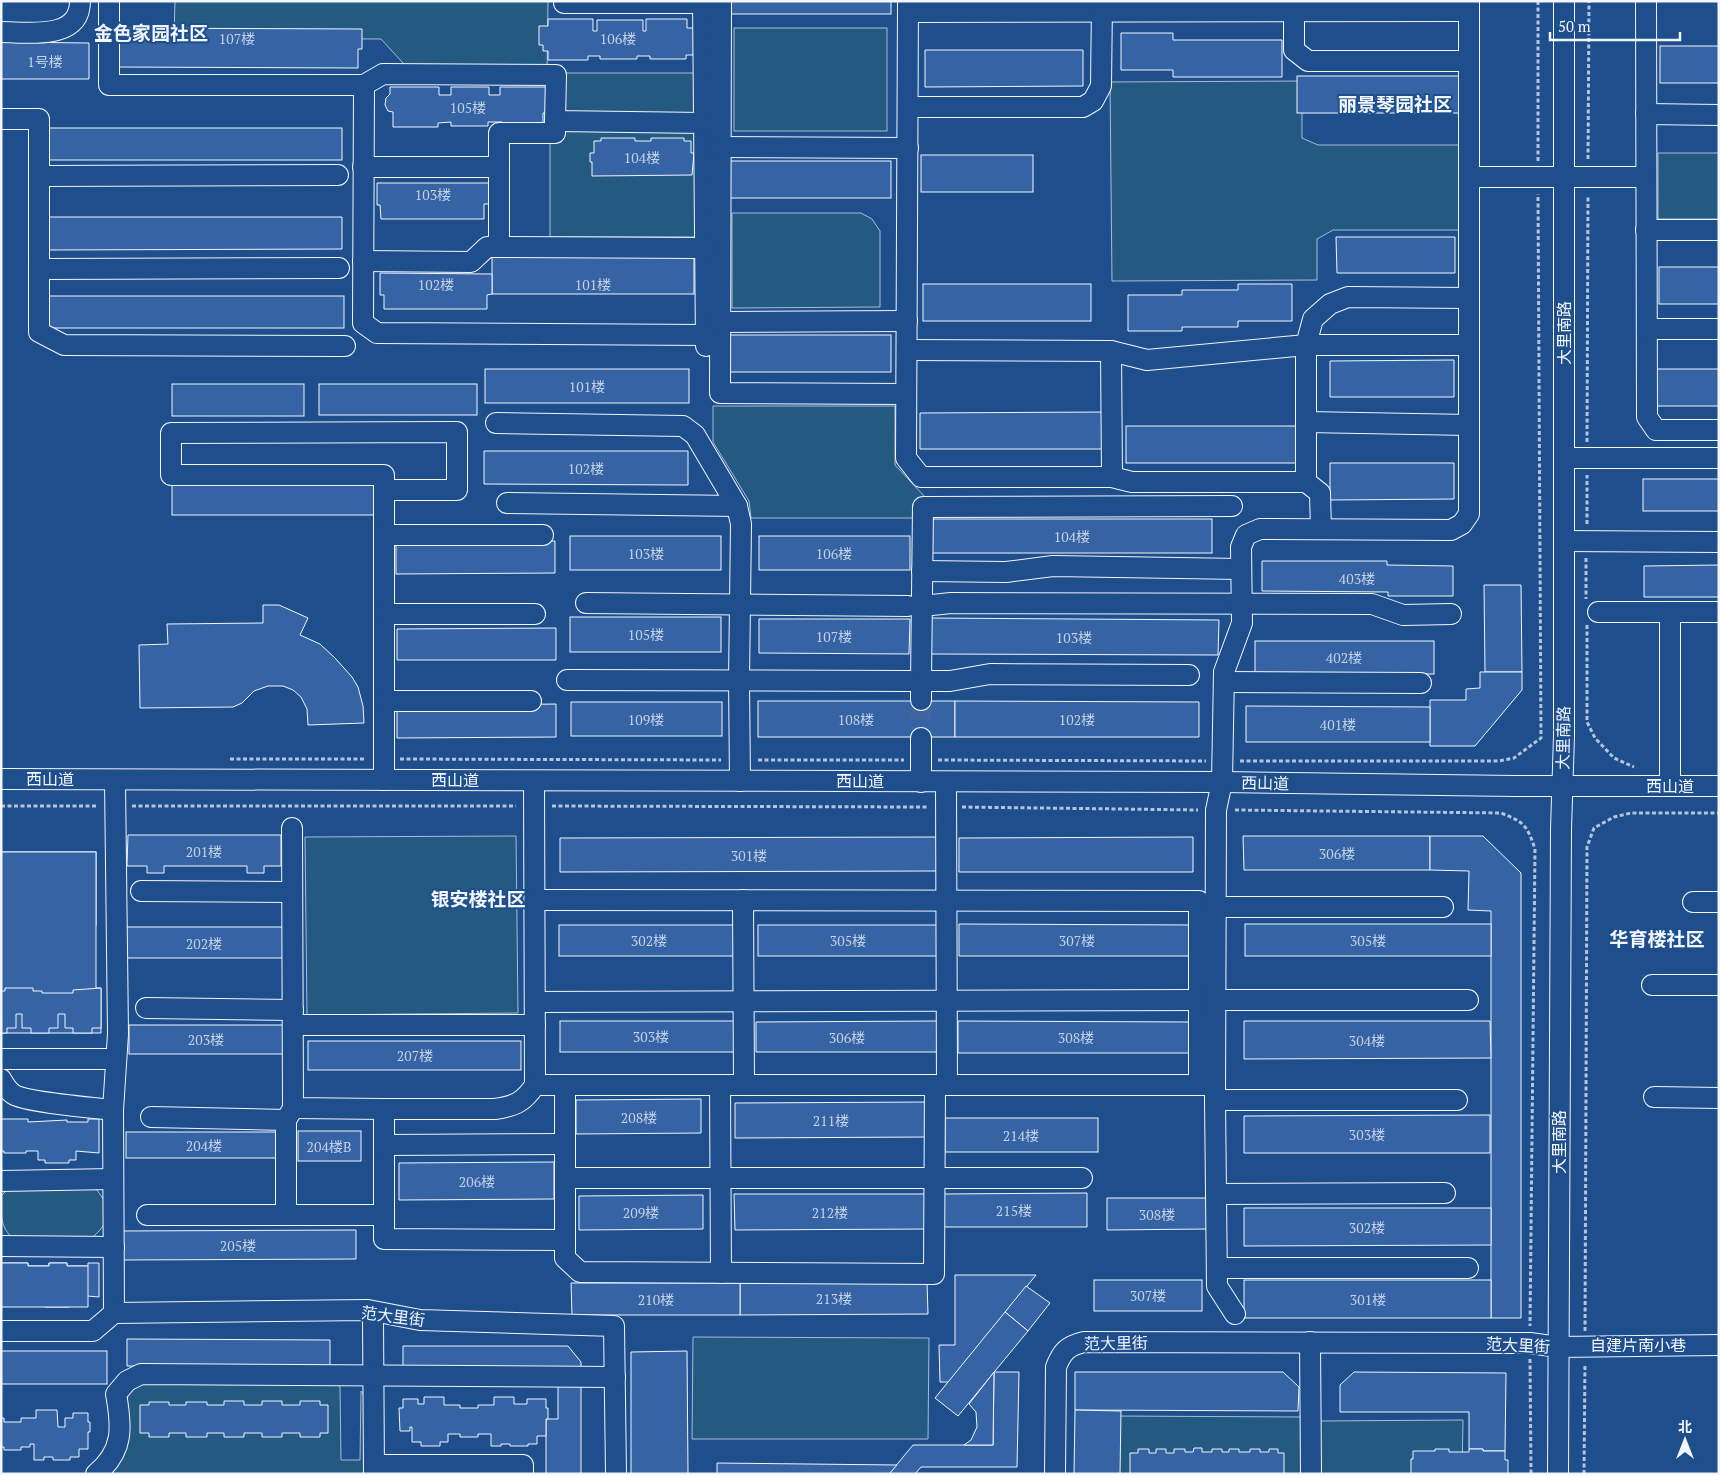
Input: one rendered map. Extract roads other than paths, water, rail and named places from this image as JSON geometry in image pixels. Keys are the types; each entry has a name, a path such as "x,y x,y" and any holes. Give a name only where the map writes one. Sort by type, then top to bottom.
{"street":[{"path":"1,32 56,32 71,25 80,8 80,1"},
{"path":"109,1 108,85 364,85 383,74 556,75 555,133 499,133 500,247"},
{"path":"564,1 564,3 709,2"},
{"name":"大里南路","path":"1558,1474 1562,786 1564,736 1564,1"},
{"path":"1646,1 1647,418 1656,430 1719,430"},
{"path":"709,2 704,123 705,248 711,334 720,393 906,394"},
{"path":"709,2 721,148 711,334"},
{"path":"1207,1000 1215,907 1216,810 1222,782 1224,672 1242,623 1241,547 1246,535 1260,529 1450,530 1462,524 1469,514 1469,6 1294,12 1102,7 908,7 906,458 921,477 1112,477 1132,482 1306,482 1320,493 1321,529"},
{"path":"908,107 1083,107 1092,101 1101,86 1102,7"},
{"path":"1294,12 1294,50 1308,61 1469,61"},
{"path":"364,85 363,323 377,333 711,334 907,321"},
{"path":"1646,114 1719,115"},
{"path":"1,119 39,119 39,332 64,345 345,346"},
{"path":"555,121 704,123"},
{"path":"721,148 908,148"},
{"path":"363,167 499,167"},
{"path":"39,176 338,175"},
{"path":"1469,177 1646,177"},
{"path":"1646,230 1719,230"},
{"path":"363,261 471,262 487,247 705,248"},
{"path":"39,269 339,268"},
{"path":"1306,482 1306,345 1313,319 1330,304 1348,297 1470,298"},
{"path":"1647,329 1719,329"},
{"path":"907,350 1112,351 1147,360 1306,345 1469,345"},
{"path":"1112,351 1112,477"},
{"path":"1306,422 1469,425"},
{"path":"496,423 683,426 695,435 737,506 741,524 740,781"},
{"path":"384,490 457,490 457,432 171,433 171,475 384,475 384,490 384,780"},
{"path":"1564,458 1719,458"},
{"path":"507,504 737,506"},
{"path":"918,688 915,606 922,571 923,507 1232,506"},
{"path":"384,534 543,535"},
{"path":"1564,541 1719,542"},
{"path":"922,571 1006,572 1053,566 1241,569"},
{"path":"586,603 915,606 951,603 1372,604 1403,615 1451,614"},
{"path":"1670,612 1670,786"},
{"path":"1590,613 1719,612"},
{"path":"384,614 535,614"},
{"path":"567,680 739,682 918,688 990,674 1189,675"},
{"path":"1224,682 1421,683"},
{"path":"384,701 531,701"},
{"path":"921,738 921,782"},
{"name":"西山道","path":"1,779 1222,782 1719,786"},
{"path":"1,1331 93,1331 114,1313 113,1110 118,1024 116,780"},
{"path":"151,1117 289,1114 384,1109 495,1109 510,1107 526,1098 535,1085 534,781"},
{"path":"565,1085 565,1258 580,1272 934,1274 934,1178 947,1002 946,782"},
{"path":"286,1214 293,1018 292,828"},
{"path":"141,891 292,892"},
{"path":"535,900 1199,902 1207,1000 1216,1194 1217,1286 1235,1314"},
{"path":"743,900 744,1085"},
{"path":"1693,902 1719,902"},
{"path":"1215,907 1443,907"},
{"path":"1652,985 1719,985"},
{"path":"535,1002 1468,1000"},
{"path":"146,1008 293,1018 535,1025"},
{"path":"1,1059 116,1059"},
{"path":"1,1079 13,1095 113,1110"},
{"path":"535,1085 941,1085 1210,1090 1457,1100"},
{"path":"720,1085 721,1273"},
{"path":"1654,1097 1719,1098"},
{"path":"384,1109 384,1239 565,1240"},
{"path":"384,1145 565,1144"},
{"path":"565,1178 1082,1178"},
{"path":"1,1180 114,1179"},
{"path":"1216,1194 1446,1193"},
{"path":"148,1216 286,1214 384,1216"},
{"path":"1,1246 114,1246"},
{"path":"1217,1268 1468,1268"},
{"name":"范大里街","path":"114,1313 368,1310 420,1320 614,1326 616,1474"},
{"name":"范大里街","path":"1,1339 94,1338 119,1319 372,1319 420,1327 608,1333 608,1474"},
{"path":"372,1319 374,1469 523,1464 523,1474"},
{"name":"范大里街","path":"1055,1474 1056,1367 1061,1354 1073,1344 1084,1342 1310,1346 1558,1347"},
{"name":"自建片南小巷","path":"1558,1347 1719,1345"},
{"path":"1310,1346 1312,1474"},
{"name":"范大里街","path":"1063,1474 1063,1374 1067,1363 1079,1353 1310,1346"},
{"path":"96,1474 114,1453 120,1435 120,1414 116,1394 128,1381 141,1374 615,1377"}],"tunnel":[{"path":"921,700 921,738"}],"district":[{"name":"金色家园社区","path":"151,32"},
{"name":"丽景琴园社区","path":"1395,103"},
{"name":"银安楼社区","path":"478,898"},
{"name":"华育楼社区","path":"1657,938"}]}
